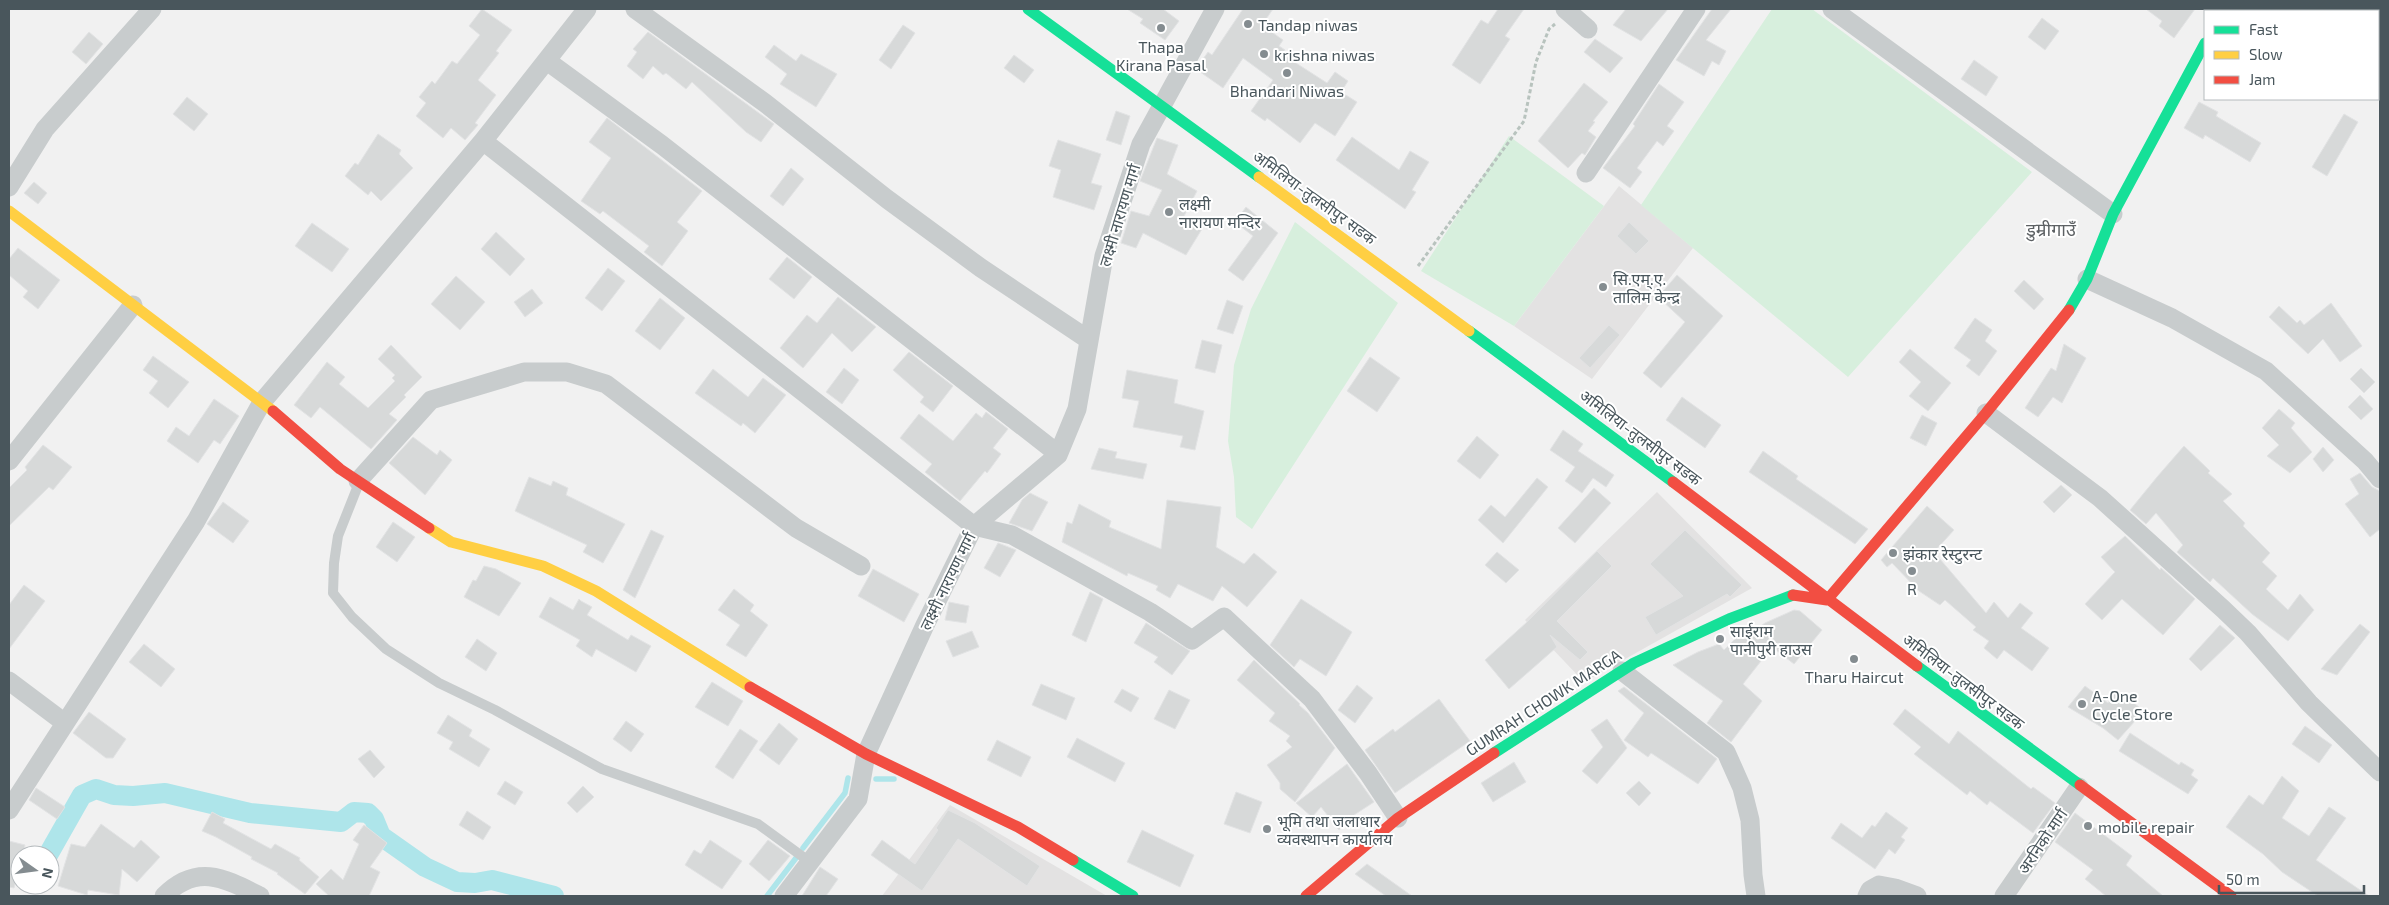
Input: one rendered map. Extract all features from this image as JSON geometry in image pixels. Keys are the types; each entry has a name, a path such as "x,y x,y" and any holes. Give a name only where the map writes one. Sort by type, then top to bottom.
{"street":[{"path":"9,187 46,129 152,9"},
{"path":"9,810 196,521 262,402 483,141 587,9"},
{"path":"635,9 765,103 887,198 966,256 1089,340"},
{"name":"अमिलिया-तुलसीपुर सडक","path":"1028,9 1161,104 1611,434 1827,600 2079,787 2231,896"},
{"name":"लक्ष्मी नारायण मार्ग","path":"784,896 858,799 866,754 925,625 974,526 1058,455 1057,453 1077,408 1104,256 1141,144 1161,104 1215,9"},
{"path":"1586,173 1696,9"},
{"path":"1832,9 2113,214"},
{"path":"1566,10 1588,29"},
{"path":"1827,600 1986,413 2068,312 2087,279 2113,214 2204,45"},
{"path":"547,61 662,145 1057,453"},
{"path":"483,141 974,526 1012,535 1150,612 1192,640 1224,617 1312,700 1368,772 1398,818"},
{"path":"9,211 262,402 340,469 451,542 543,566 596,591 768,698 866,754 1018,827 1133,896"},
{"path":"2087,279 2172,318 2266,372 2365,460 2380,479"},
{"path":"9,461 133,305"},
{"path":"358,482 431,400 524,372 567,372 606,384 796,528 861,566"},
{"path":"1986,413 2100,498 2223,609 2248,633 2309,703 2380,772"},
{"name":"GUMRAH CHOWK MARGA","path":"1316,894 1398,818 1505,745 1622,671 1730,618 1792,595 1827,600"},
{"path":"1622,671 1726,752 1742,788 1750,820 1752,875 1756,896"},
{"path":"9,681 65,723"},
{"name":"अरनिको मार्ग","path":"2004,896 2079,787"},
{"path":"164,896 173,887 193,876 212,876 260,896"},
{"path":"1866,896 1870,890 1879,885 1895,888 1917,896"}],"lane":[{"path":"358,482 338,536 334,563 334,593 352,617 386,648 439,683 495,710 602,769 758,824 810,862"}],"path":[{"path":"1405,284 1524,121 1536,62 1549,29 1566,10"}],"shaded area":[{"name":"सि.एम्.ए. तालिम केन्द्र","path":"1619,186 1693,248 1592,379 1514,326"},
{"path":"1657,492 1752,588 1584,682 1525,620"},
{"path":"950,805 1107,896 882,896"}],"green space":[{"path":"1772,9 1812,9 2032,172 1848,377 1641,205"},
{"path":"1509,136 1604,206 1514,326 1421,271"},
{"path":"1295,222 1398,303 1252,529 1236,517 1234,477 1228,441 1234,365 1251,309"}],"building":[{"path":"482,9 512,30 496,51 499,53 478,80 496,95 475,123 478,125 465,140 451,128 443,138 416,116 426,103 419,97 432,81 435,84 452,61 457,64 480,35 469,26"},
{"path":"1127,9 1163,9 1179,21 1165,40 1140,23 1143,19"},
{"path":"1243,9 1273,9 1262,25 1283,40 1279,46 1285,50 1282,54 1327,83 1335,72 1348,81 1341,92 1357,102 1335,136 1315,123 1300,143 1267,118 1265,121 1251,111 1273,80 1243,58 1223,88 1196,69 1208,52 1212,55"},
{"path":"1498,9 1524,9 1505,36 1510,39 1480,84 1452,65 1481,20 1488,24"},
{"path":"1626,9 1668,9 1641,41 1613,25"},
{"path":"1712,9 1731,9 1706,40 1726,51 1719,65 1712,61 1704,76 1676,60"},
{"path":"2146,9 2195,9 2174,38 2159,26 2162,21"},
{"path":"2042,18 2059,31 2045,50 2028,37"},
{"path":"903,25 915,33 891,69 879,60"},
{"path":"89,32 103,44 86,64 72,52"},
{"path":"648,32 774,124 761,142 746,132 692,82 686,89 666,73 663,75 653,66 643,79 627,66 637,52 633,49"},
{"path":"1595,39 1623,58 1610,73 1584,52"},
{"path":"774,45 796,61 801,54 837,74 816,107 780,84 787,74 765,57"},
{"path":"1014,55 1034,70 1024,83 1004,68"},
{"path":"1974,60 1998,77 1986,96 1961,79"},
{"path":"1584,83 1608,102 1593,121 1595,122 1588,131 1596,137 1585,155 1582,153 1568,168 1538,141"},
{"path":"1659,84 1684,102 1667,126 1674,131 1663,146 1657,141 1637,168 1642,172 1630,188 1603,168 1635,126 1633,124"},
{"path":"187,97 208,114 194,131 173,114"},
{"path":"2199,102 2218,112 2216,116 2261,143 2250,162 2205,135 2203,139 2184,128"},
{"path":"1116,111 1130,116 1121,145 1106,140"},
{"path":"2344,114 2358,122 2327,176 2312,167"},
{"path":"607,118 702,191 677,222 688,231 662,266 644,252 649,246 603,211 600,214 581,201 611,158 589,142"},
{"path":"378,134 401,150 399,154 413,168 381,201 371,191 368,195 345,176 355,163 358,165"},
{"path":"1352,137 1399,170 1410,151 1429,162 1412,190 1416,192 1405,209 1336,160"},
{"path":"1157,138 1178,145 1167,174 1197,191 1183,218 1202,229 1186,255 1143,233 1136,248 1121,243 1131,211 1149,216 1162,190 1140,181"},
{"path":"1058,140 1101,154 1091,183 1102,186 1094,210 1053,197 1061,170 1049,166"},
{"path":"791,168 804,179 783,206 770,196"},
{"path":"34,182 47,193 38,204 24,193"},
{"path":"1246,207 1278,233 1243,281 1228,270 1253,236 1235,222"},
{"path":"1629,222 1649,241 1636,254 1617,236"},
{"path":"312,223 349,249 332,272 295,246"},
{"path":"496,232 525,259 510,276 481,249"},
{"path":"18,248 60,280 38,309 23,297 28,291 9,275 9,259"},
{"path":"787,257 812,277 794,299 769,279"},
{"path":"608,268 625,281 602,311 585,298"},
{"path":"1677,275 1723,316 1661,388 1643,373 1685,322 1658,297"},
{"path":"456,276 485,302 460,330 431,304"},
{"path":"2024,280 2044,299 2034,310 2014,291"},
{"path":"532,289 543,303 525,317 514,302"},
{"path":"838,297 876,327 852,352 832,333 803,368 780,348 807,315 817,323"},
{"path":"660,298 685,318 660,350 635,331"},
{"path":"1227,300 1243,306 1233,334 1217,329"},
{"path":"2331,303 2362,346 2340,362 2323,339 2308,354 2269,317 2279,306 2297,323 2300,320 2304,325"},
{"path":"1975,318 1992,330 1985,341 1997,351 1979,376 1966,366 1971,360 1954,348"},
{"path":"1609,325 1620,335 1590,368 1579,358"},
{"path":"1202,340 1222,345 1215,373 1195,368"},
{"path":"2064,344 2086,358 2062,403 2053,397 2038,417 2025,408 2051,368 2056,371"},
{"path":"391,345 422,377 389,414 397,420 371,449 320,407 311,418 294,405 327,362 345,377 339,384 368,408 395,381 392,378 395,375 378,359"},
{"path":"1910,349 1951,383 1928,411 1909,396 1921,382 1899,362"},
{"path":"909,352 953,386 933,412 920,402 924,397 893,370"},
{"path":"153,356 189,382 168,408 149,393 158,381 143,370"},
{"path":"1370,357 1400,378 1377,412 1347,391"},
{"path":"844,368 859,380 842,404 826,392"},
{"path":"2361,368 2375,382 2364,393 2350,379"},
{"path":"713,369 748,397 763,378 786,395 755,433 743,423 741,426 695,393"},
{"path":"1127,370 1178,380 1174,403 1204,411 1195,450 1180,447 1183,436 1133,427 1139,401 1122,398"},
{"path":"2360,395 2373,409 2361,420 2348,407"},
{"path":"1682,397 1721,425 1705,448 1666,420"},
{"path":"214,399 239,416 220,444 214,440 198,463 167,441 176,427 189,436"},
{"path":"2279,409 2295,423 2291,428 2312,452 2290,473 2267,456 2279,445 2262,428"},
{"path":"986,412 1008,429 993,448 1001,454 987,473 985,471 960,501 925,472 932,464 900,438 919,414 953,441 976,413 982,418"},
{"path":"1922,415 1937,423 1926,446 1910,438"},
{"path":"1563,430 1583,444 1578,451 1614,475 1606,487 1593,478 1582,493 1565,481 1575,467 1550,450"},
{"path":"1477,436 1499,455 1480,479 1457,461"},
{"path":"413,437 437,455 440,450 452,460 425,495 389,463"},
{"path":"43,445 72,467 53,490 49,487 9,526 9,488 27,470 25,467"},
{"path":"2184,446 2210,471 2208,473 2232,494 2223,501 2245,523 2243,526 2270,553 2262,562 2277,576 2266,589 2288,610 2300,594 2314,610 2288,641 2252,614 2213,578 2210,582 2177,552 2183,545 2156,513 2146,524 2130,510"},
{"path":"2323,447 2334,460 2323,472 2313,459"},
{"path":"1099,448 1117,452 1115,458 1147,464 1143,479 1091,469"},
{"path":"1763,451 1798,476 1796,479 1868,529 1855,544 1749,472"},
{"path":"2360,473 2372,487 2380,491 2380,529 2370,537 2345,504 2359,494 2350,479"},
{"path":"529,477 551,486 553,481 568,488 566,495 625,524 603,563 583,552 587,545 515,511"},
{"path":"1537,478 1548,487 1503,543 1478,520 1491,505 1505,517"},
{"path":"2061,485 2072,495 2054,513 2043,502"},
{"path":"1594,488 1611,503 1575,543 1558,528"},
{"path":"1030,493 1048,502 1032,531 1009,523 1022,500"},
{"path":"1167,500 1221,507 1216,547 1244,564 1254,553 1277,572 1247,607 1222,586 1213,601 1178,584 1170,598 1156,590 1158,586 1128,573 1127,576 1062,542 1067,522 1072,524 1079,504 1111,521 1109,527 1161,549"},
{"path":"223,502 249,521 233,543 207,524"},
{"path":"1927,506 1954,530 1934,552 1986,613 1994,602 2008,618 2020,603 2033,613 2021,628 2049,648 2032,671 2004,650 1997,659 1984,648 1989,641 1973,630 1976,627 1945,600 1940,605 1919,591 1892,563 1887,567 1881,560"},
{"path":"393,522 415,537 397,562 376,547"},
{"path":"651,530 664,536 635,598 623,590"},
{"path":"1685,530 1742,585 1730,597 1727,594 1656,635 1645,617 1683,596 1650,564"},
{"path":"2125,536 2160,570 2161,568 2195,599 2163,635 2122,599 2102,620 2085,604 2115,572 2101,557"},
{"path":"998,543 1016,550 1000,577 984,568"},
{"path":"1597,551 1612,566 1557,621 1588,652 1580,660 1550,635 1557,647 1509,689 1485,660 1527,622"},
{"path":"1497,552 1519,570 1506,583 1485,565"},
{"path":"484,566 496,569 521,583 499,616 464,597 473,580 476,581"},
{"path":"873,569 919,594 904,622 858,596"},
{"path":"24,585 45,601 9,649 9,605"},
{"path":"734,589 754,605 750,611 768,625 746,657 726,645 740,625 718,610"},
{"path":"1090,592 1103,599 1086,642 1072,635"},
{"path":"550,597 573,610 579,599 592,607 587,615 628,640 631,635 651,646 636,672 596,649 592,657 576,646 580,640 539,617"},
{"path":"1301,599 1352,632 1326,676 1300,659 1294,667 1270,645"},
{"path":"949,602 969,606 966,623 945,620"},
{"path":"1794,610 1800,611 1822,630 1794,664 1772,647 1743,684 1762,701 1731,742 1707,723 1723,701 1673,665 1719,644 1724,650 1744,630 1750,628 1754,631 1765,623"},
{"path":"1146,623 1190,651 1172,675 1154,662 1158,657 1134,643"},
{"path":"2360,624 2370,632 2337,675 2321,669"},
{"path":"2220,625 2235,638 2201,671 2189,659"},
{"path":"972,631 979,647 953,657 946,641"},
{"path":"477,639 497,653 486,671 465,657"},
{"path":"144,644 175,669 161,687 129,662"},
{"path":"1254,660 1300,704 1335,748 1295,802 1280,789 1280,783 1267,765 1292,747 1286,741 1290,736 1269,721 1275,713 1237,680"},
{"path":"712,682 743,701 728,726 695,707"},
{"path":"1041,684 1075,698 1066,720 1032,705"},
{"path":"1357,685 1373,698 1355,723 1338,710"},
{"path":"2085,686 2108,703 2117,690 2144,711 2118,740 2103,728 2068,707"},
{"path":"1624,687 1717,759 1698,784 1651,753 1648,757 1624,740 1644,713 1618,691"},
{"path":"1122,689 1139,698 1131,712 1114,702"},
{"path":"1169,690 1190,700 1175,729 1154,719"},
{"path":"1439,699 1470,741 1395,793 1365,750 1393,729 1395,732"},
{"path":"1905,709 1949,744 1958,731 2031,789 2033,787 2055,803 2033,833 1990,801 1987,805 1970,791 1967,795 1914,754 1921,747 1893,724"},
{"path":"89,712 126,739 113,758 106,758 73,733"},
{"path":"448,715 472,730 469,736 490,749 479,767 449,749 453,742 437,733"},
{"path":"1607,719 1627,748 1597,784 1582,771 1603,747 1591,730"},
{"path":"626,721 644,734 631,752 613,739"},
{"path":"779,723 798,739 779,765 759,750"},
{"path":"2305,726 2332,745 2319,763 2292,744"},
{"path":"740,729 758,741 733,779 715,767"},
{"path":"2130,733 2179,765 2181,762 2194,770 2191,775 2198,780 2188,794 2119,751"},
{"path":"1077,738 1125,763 1115,782 1067,757"},
{"path":"997,740 1031,757 1021,777 987,760"},
{"path":"370,750 385,767 374,778 358,759"},
{"path":"1514,762 1526,782 1493,802 1481,783"},
{"path":"1347,764 1374,802 1351,817 1352,819 1339,830 1321,807 1312,817 1296,803"},
{"path":"2282,776 2299,791 2282,818 2309,836 2329,807 2346,818 2316,860 2369,896 2318,896 2282,872 2263,854 2226,827 2249,795 2263,805"},
{"path":"505,781 523,792 515,805 497,794"},
{"path":"1639,781 1651,793 1639,806 1626,793"},
{"path":"583,786 594,797 577,813 567,803"},
{"path":"36,788 65,807 57,819 29,800"},
{"path":"1236,792 1262,802 1250,833 1224,824"},
{"path":"948,810 975,823 1040,866 1027,886 958,839 922,891 871,855 882,840 915,864 938,830 936,828"},
{"path":"467,811 491,827 483,840 459,825"},
{"path":"212,812 225,819 223,823 271,849 275,844 300,858 299,860 319,877 305,894 278,873 251,859 252,857 202,831"},
{"path":"1886,812 1908,828 1901,837 1905,840 1895,854 1889,849 1875,869 1831,838 1841,823 1862,838 1872,825 1875,827"},
{"path":"2075,813 2132,856 2126,865 2163,896 2106,896 2085,879 2093,870 2055,842"},
{"path":"101,824 134,848 141,840 160,857 137,882 122,869 119,895 88,890 87,895 60,887 60,880 71,844 85,847"},
{"path":"364,825 387,843 370,867 380,872 369,896 329,896 316,884 331,869 343,880 359,844 353,840"},
{"path":"1142,830 1194,855 1180,887 1127,862"},
{"path":"710,840 742,861 722,889 685,865 694,850 701,854"},
{"path":"768,840 790,856 769,881 749,864"},
{"path":"9,841 25,845 10,845 9,887"},
{"path":"1367,864 1412,896 1386,896 1355,874"},
{"path":"820,867 838,879 826,896 802,896"}],"waterway":[{"path":"803,848 845,793 848,778"},
{"path":"876,779 894,779"},
{"path":"54,845 82,795 96,789 114,795 133,796 165,793 250,813 341,822 354,812 368,813 374,819 381,836 425,867 457,882 475,883 492,880 554,896"},
{"path":"767,896 796,858"}],"traffic: fast":[{"path":"1028,9 1259,177"},
{"path":"2069,310 2087,279 2113,214 2204,45"},
{"path":"1469,331 1673,482"},
{"path":"1494,753 1634,663 1729,619 1793,595"},
{"path":"1917,666 2080,785"},
{"path":"1073,860 1133,896"}],"traffic: slow":[{"path":"1259,177 1469,331"},
{"path":"9,211 273,411"},
{"path":"429,528 451,542 543,566 596,591 750,687"}],"traffic: jam":[{"path":"1793,595 1827,600 1986,413 2069,310"},
{"path":"273,411 340,469 429,528"},
{"path":"1673,482 1917,666"},
{"path":"750,687 866,754 1018,827 1073,860"},
{"path":"1306,896 1398,818 1494,753"},
{"path":"2080,785 2231,896"}],"place":[{"name":"Tandap niwas","path":"1248,24"},
{"name":"Thapa Kirana Pasal","path":"1161,28"},
{"name":"krishna niwas","path":"1264,54"},
{"name":"Bhandari Niwas","path":"1287,73"},
{"name":"लक्ष्मी नारायण मन्दिर","path":"1169,212"},
{"name":"सि.एम्.ए. तालिम केन्द्र","path":"1603,287"},
{"name":"झंकार रेस्टुरन्ट","path":"1893,553"},
{"name":"R","path":"1912,571"},
{"name":"साईराम पानीपुरी हाउस","path":"1720,639"},
{"name":"Tharu Haircut","path":"1854,659"},
{"name":"A-One Cycle Store","path":"2082,704"},
{"name":"mobile repair","path":"2088,826"},
{"name":"भूमि तथा जलाधार व्यवस्थापन कार्यालय","path":"1267,829"}],"district":[{"name":"डुम्रीगाउँ","path":"2051,229"}]}
